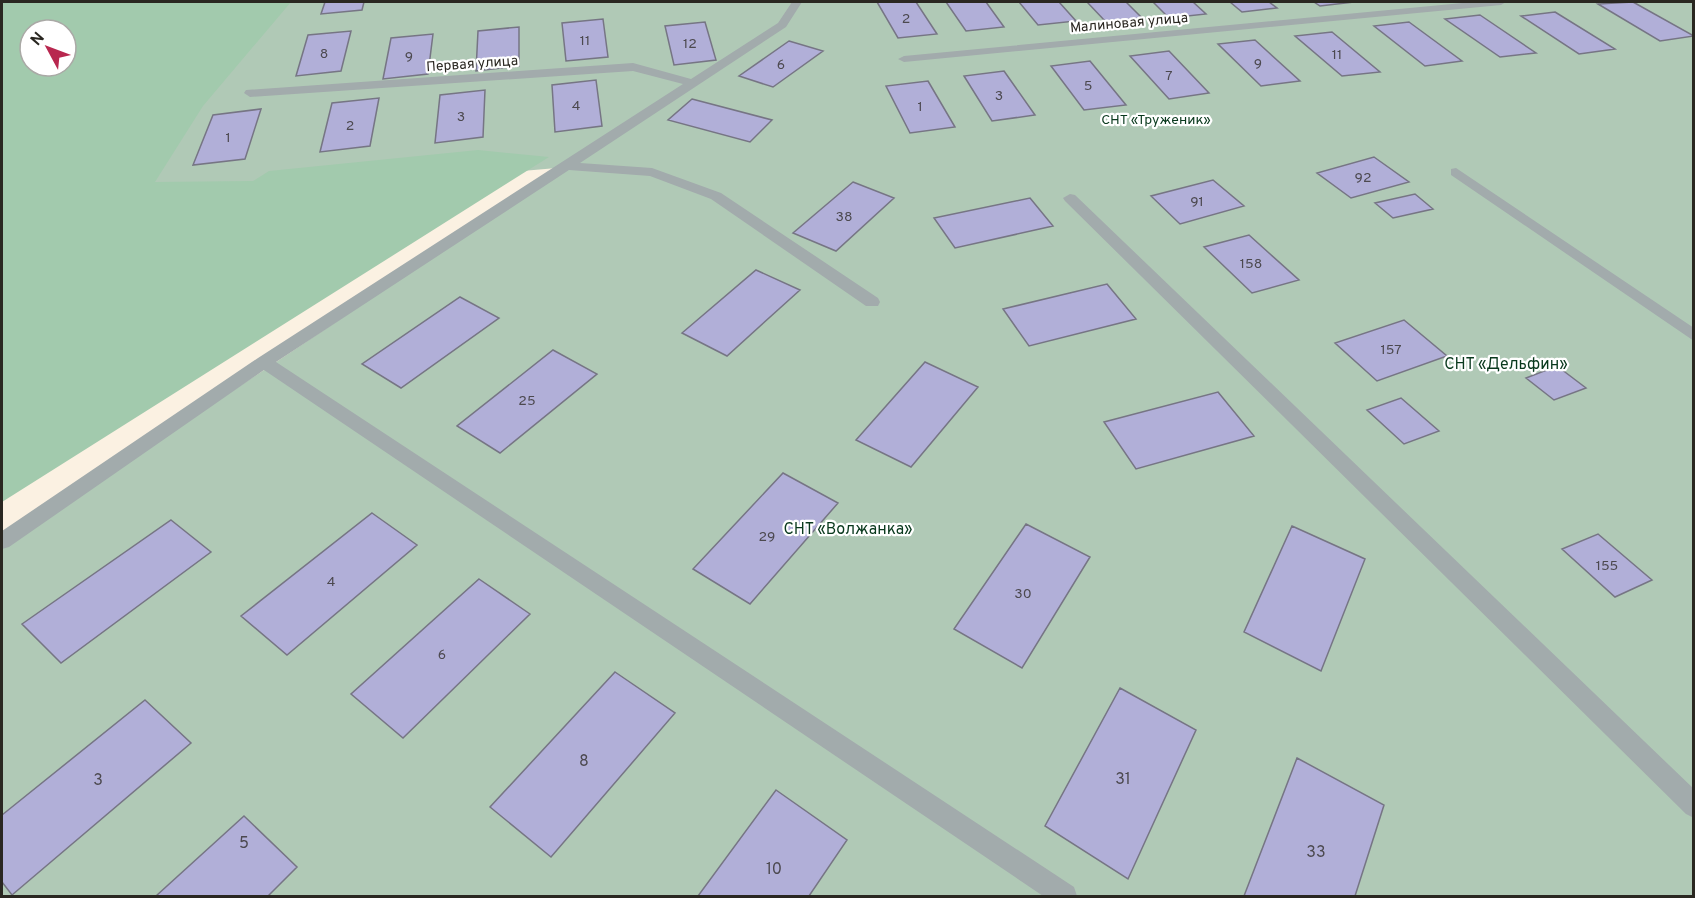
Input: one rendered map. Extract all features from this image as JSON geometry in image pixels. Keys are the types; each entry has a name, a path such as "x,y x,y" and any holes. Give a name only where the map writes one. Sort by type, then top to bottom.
{"street":[{"path":"2,541 264,362 569,166 782,25 797,2"},
{"name":"Малиновая улица","path":"904,58 1501,2"},
{"name":"Первая улица","path":"250,93 633,67 694,83"},
{"path":"569,166 652,172 716,196 872,302"},
{"path":"1456,172 1694,336"},
{"path":"1070,198 1694,806"},
{"path":"264,362 1065,897"}],"green space":[{"path":"2,2 291,2 203,106 155,182 253,181 269,171 478,150 549,157 2,502"},
{"name":"СНТ «Волжанка»","path":"255,2 1693,2 1693,896 2,896 2,545 568,167 42,212"}],"building":[{"path":"325,2 364,2 362,10 321,14"},
{"path":"877,2 916,2 937,34 898,38"},
{"path":"946,2 986,2 1004,27 966,31"},
{"path":"1019,2 1059,2 1076,21 1038,25"},
{"path":"1087,2 1126,2 1142,18 1106,22"},
{"path":"1153,2 1193,2 1206,14 1169,18"},
{"path":"1230,2 1269,2 1277,8 1242,12"},
{"path":"1314,2 1354,2 1320,6"},
{"path":"1633,2 1694,36 1660,41 1598,4"},
{"path":"1555,12 1615,49 1579,54 1521,16"},
{"path":"1480,15 1536,53 1500,57 1445,19"},
{"path":"603,19 608,57 566,61 562,23"},
{"path":"705,22 716,60 674,65 665,26"},
{"path":"1409,22 1462,61 1425,66 1374,26"},
{"path":"519,27 519,66 476,71 478,31"},
{"path":"351,31 341,71 296,76 308,35"},
{"path":"1332,32 1380,72 1342,76 1295,36"},
{"path":"433,34 428,74 383,79 391,38"},
{"path":"1255,40 1300,81 1261,86 1218,44"},
{"path":"789,41 823,51 773,87 739,76"},
{"path":"1169,51 1209,93 1169,99 1130,56"},
{"path":"1090,61 1126,105 1084,110 1051,66"},
{"path":"1004,71 1035,115 992,121 964,76"},
{"path":"596,80 602,126 555,132 552,85"},
{"path":"928,81 955,127 910,133 886,86"},
{"path":"485,90 483,137 435,143 440,95"},
{"path":"379,98 370,146 320,152 332,103"},
{"path":"692,99 772,120 750,142 668,120"},
{"path":"261,109 245,159 193,165 213,115"},
{"path":"1374,157 1409,182 1351,198 1317,173"},
{"path":"1213,180 1244,206 1180,224 1151,196"},
{"path":"853,182 894,198 836,251 793,233"},
{"path":"1415,194 1433,209 1393,218 1375,203"},
{"path":"1030,198 1053,226 955,248 934,218"},
{"path":"1249,235 1299,280 1252,293 1204,247"},
{"path":"756,270 800,290 727,356 682,333"},
{"path":"1107,284 1136,319 1029,346 1003,309"},
{"path":"460,297 499,318 401,388 362,364"},
{"path":"1404,320 1447,356 1377,381 1335,343"},
{"path":"553,350 597,374 500,453 457,426"},
{"path":"925,362 978,387 911,467 856,440"},
{"path":"1557,366 1586,388 1554,400 1526,378"},
{"path":"1218,392 1254,436 1136,469 1104,422"},
{"path":"1401,398 1439,431 1404,444 1367,410"},
{"path":"783,473 838,503 750,604 693,569"},
{"path":"372,513 417,545 287,655 241,616"},
{"path":"171,520 211,552 61,663 22,624"},
{"path":"1026,524 1090,557 1022,668 954,629"},
{"path":"1292,526 1365,559 1321,671 1244,632"},
{"path":"1598,534 1652,580 1615,597 1562,549"},
{"path":"479,579 530,614 403,738 351,694"},
{"path":"615,672 675,713 551,857 490,807"},
{"path":"1120,688 1196,730 1128,879 1045,826"},
{"path":"145,700 191,743 12,895 2,882 2,815"},
{"path":"1297,758 1384,805 1355,896 1244,896"},
{"path":"776,790 847,840 809,896 698,896"},
{"path":"244,816 297,867 268,896 156,896"}],"park label":[{"name":"СНТ «Труженик»","path":"1156,119"},
{"name":"СНТ «Дельфин»","path":"1506,363"}]}
